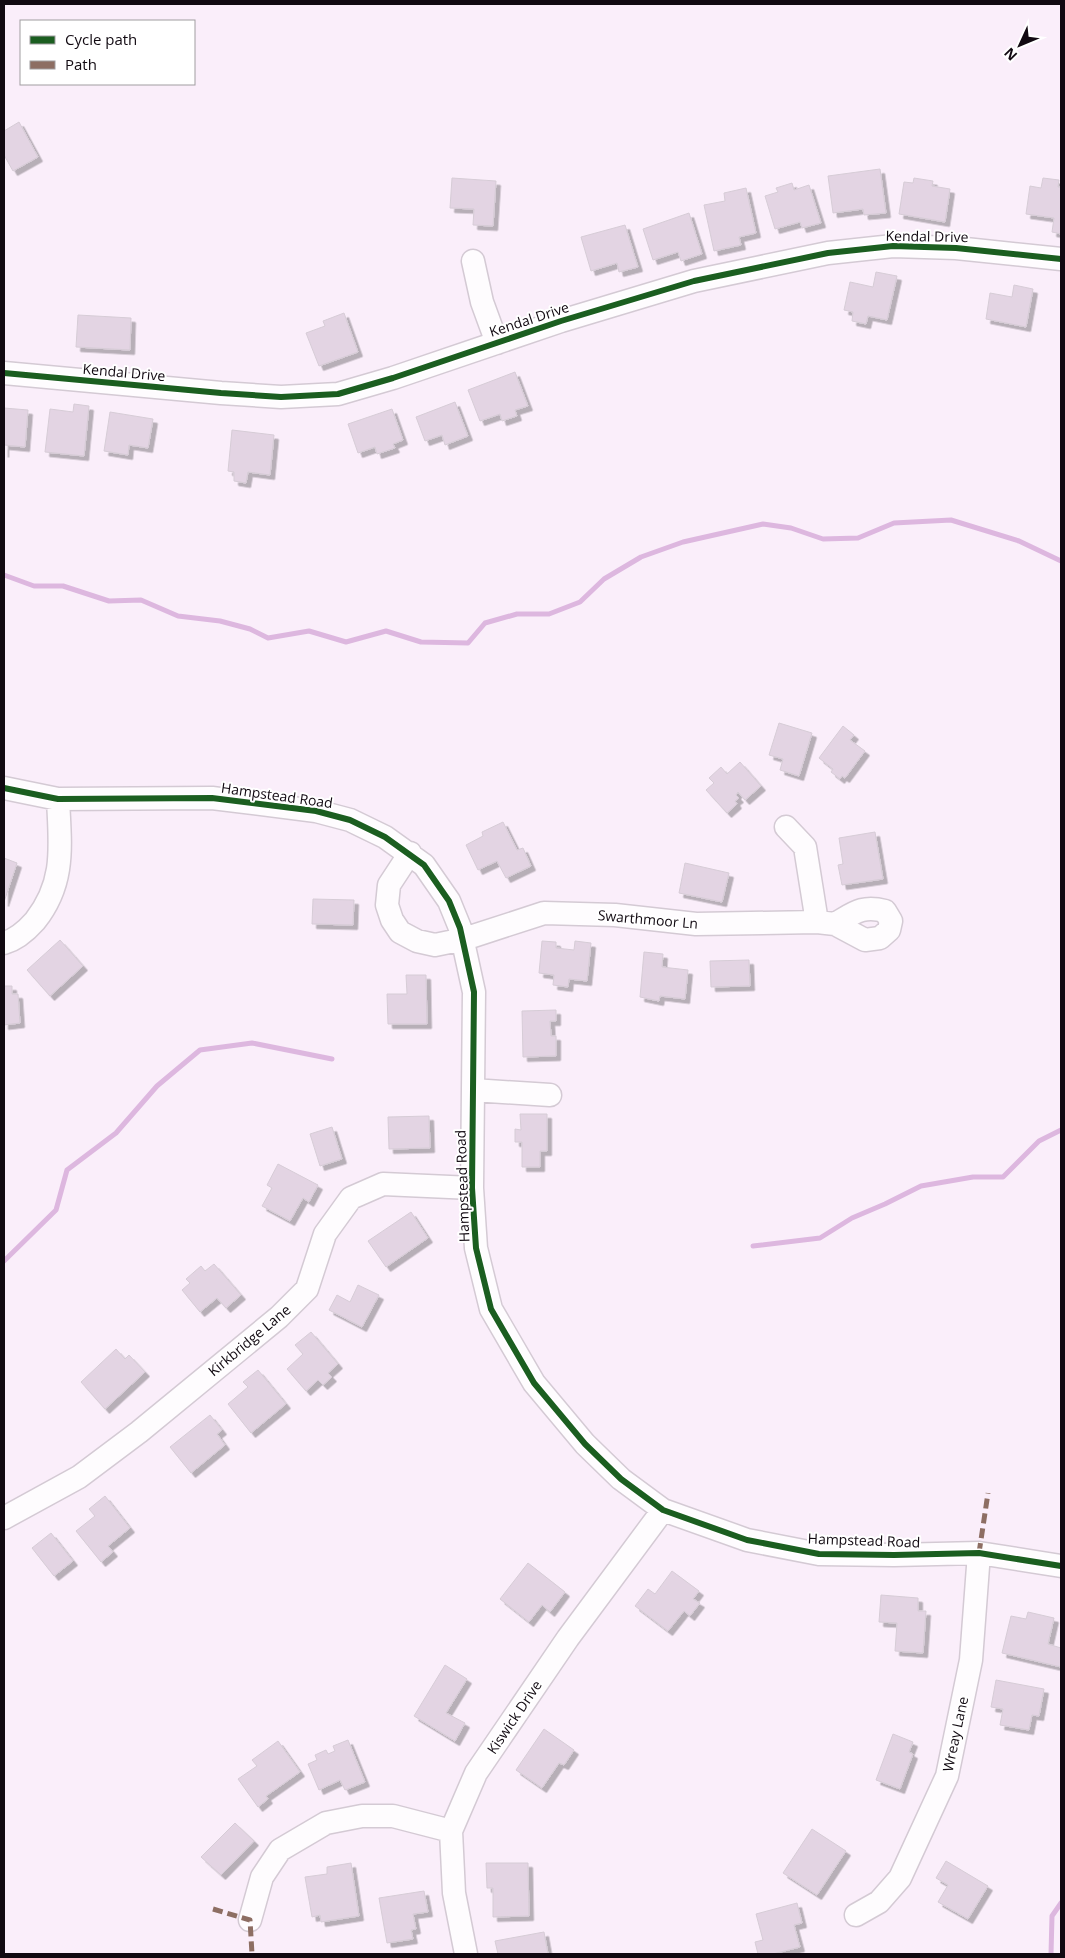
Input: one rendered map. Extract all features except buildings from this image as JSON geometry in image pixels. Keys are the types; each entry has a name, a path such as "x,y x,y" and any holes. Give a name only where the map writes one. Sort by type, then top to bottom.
{"street":[{"name":"Kendal Drive","path":"4,373 222,394 281,397 338,394 694,281 828,253 893,246 938,247 1061,260"},
{"path":"473,261 482,302 497,342"},
{"name":"Hampstead Road","path":"4,788 58,799 212,798 316,811 350,820 386,837 424,865 449,901 464,939 474,992 472,1188 476,1248 491,1309 534,1383 585,1444 615,1473 663,1510 747,1540 819,1554 979,1553 1061,1566"},
{"path":"4,943 28,928 44,910 55,887 60,856 58,799"},
{"name":"Swarthmoor Ln","path":"410,853 389,885 387,905 392,920 400,932 417,941 434,945 464,939 544,913 615,916 696,924 826,923 805,846 786,827"},
{"path":"473,1090 550,1095"},
{"name":"Kirkbridge Lane","path":"4,1518 79,1478 139,1432 279,1317 307,1290 326,1234 351,1198 383,1184 472,1188"},
{"name":"Kiswick Drive","path":"466,1954 454,1893 451,1831 476,1773 568,1638 663,1510"},
{"name":"Wreay Lane","path":"856,1915 879,1902 900,1878 947,1776 970,1660 979,1553"},
{"path":"250,1920 262,1876 280,1850 326,1823 362,1816 393,1816 451,1831"}],"waterway":[{"path":"4,575 34,586 63,586 109,601 141,600 178,616 220,621 250,629 268,638 309,631 346,642 386,631 421,642 468,643 485,623 517,614 549,614 580,602 604,579 641,557 683,542 763,524 791,528 823,539 858,538 894,523 951,520 1019,541 1061,561"},
{"path":"4,1261 56,1210 67,1170 116,1133 157,1086 200,1050 252,1043 332,1059"},
{"path":"753,1246 820,1238 852,1218 921,1186 973,1177 1003,1177 1039,1141 1061,1130"},
{"path":"1051,1954 1052,1916 1061,1903"}],"marked path":[{"path":"979,1553 988,1493"},
{"path":"213,1909 250,1920 252,1954"}],"cycle path":[{"path":"4,373 281,397 338,394 393,378 561,321 694,281 828,253 893,246 956,248 1061,259"},
{"path":"4,788 58,799 212,798 316,811 350,820 385,837 424,865 449,901 460,928 474,992 472,1188 476,1248 491,1309 534,1383 585,1444 621,1479 663,1510 747,1540 819,1554 979,1553 1061,1566"}]}
